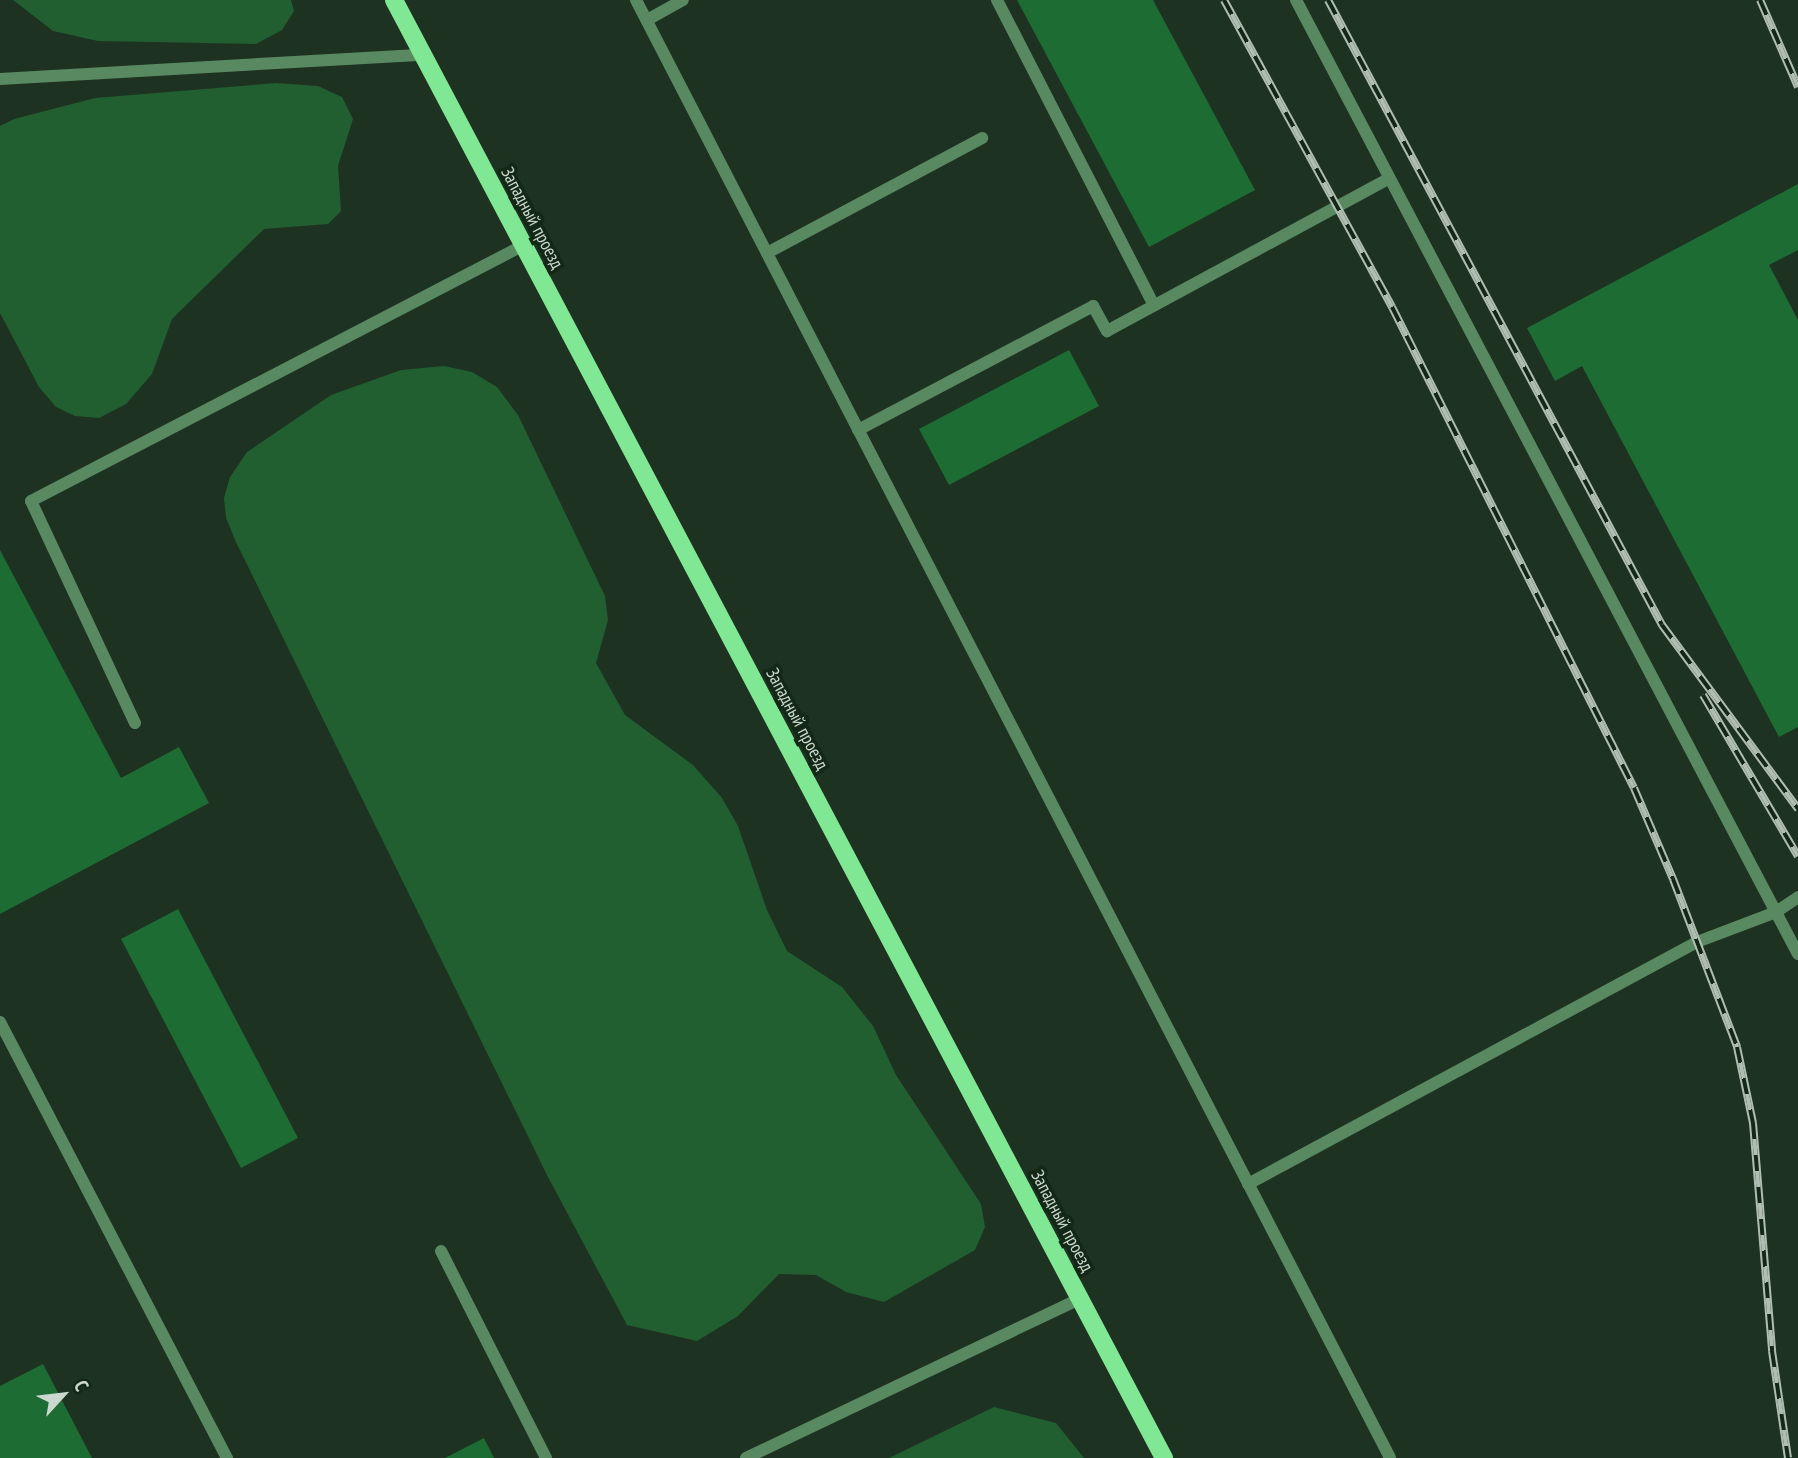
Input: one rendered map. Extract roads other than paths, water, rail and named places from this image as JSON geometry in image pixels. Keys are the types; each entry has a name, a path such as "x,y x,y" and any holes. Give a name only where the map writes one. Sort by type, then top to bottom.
{"main road":[{"name":"Западный проезд","path":"394,0 1164,1458"}],"lane":[{"path":"636,0 1390,1458"},
{"path":"646,20 684,0"},
{"path":"997,0 1154,305"},
{"path":"1296,0 1798,954"},
{"path":"0,79 422,55"},
{"path":"767,253 982,138"},
{"path":"858,429 1093,306 1107,331 1388,179"},
{"path":"135,723 31,501 522,246"},
{"path":"1248,1184 1697,943 1776,912 1798,897"},
{"path":"0,1021 228,1458"},
{"path":"441,1251 546,1458"},
{"path":"746,1458 1080,1299"}],"railway":[{"path":"1224,0 1392,307 1634,788 1673,879 1737,1047 1753,1123 1772,1351 1788,1458"},
{"path":"1328,0 1662,625 1798,809"},
{"path":"1760,0 1798,87"},
{"path":"1703,695 1798,856"}]}
